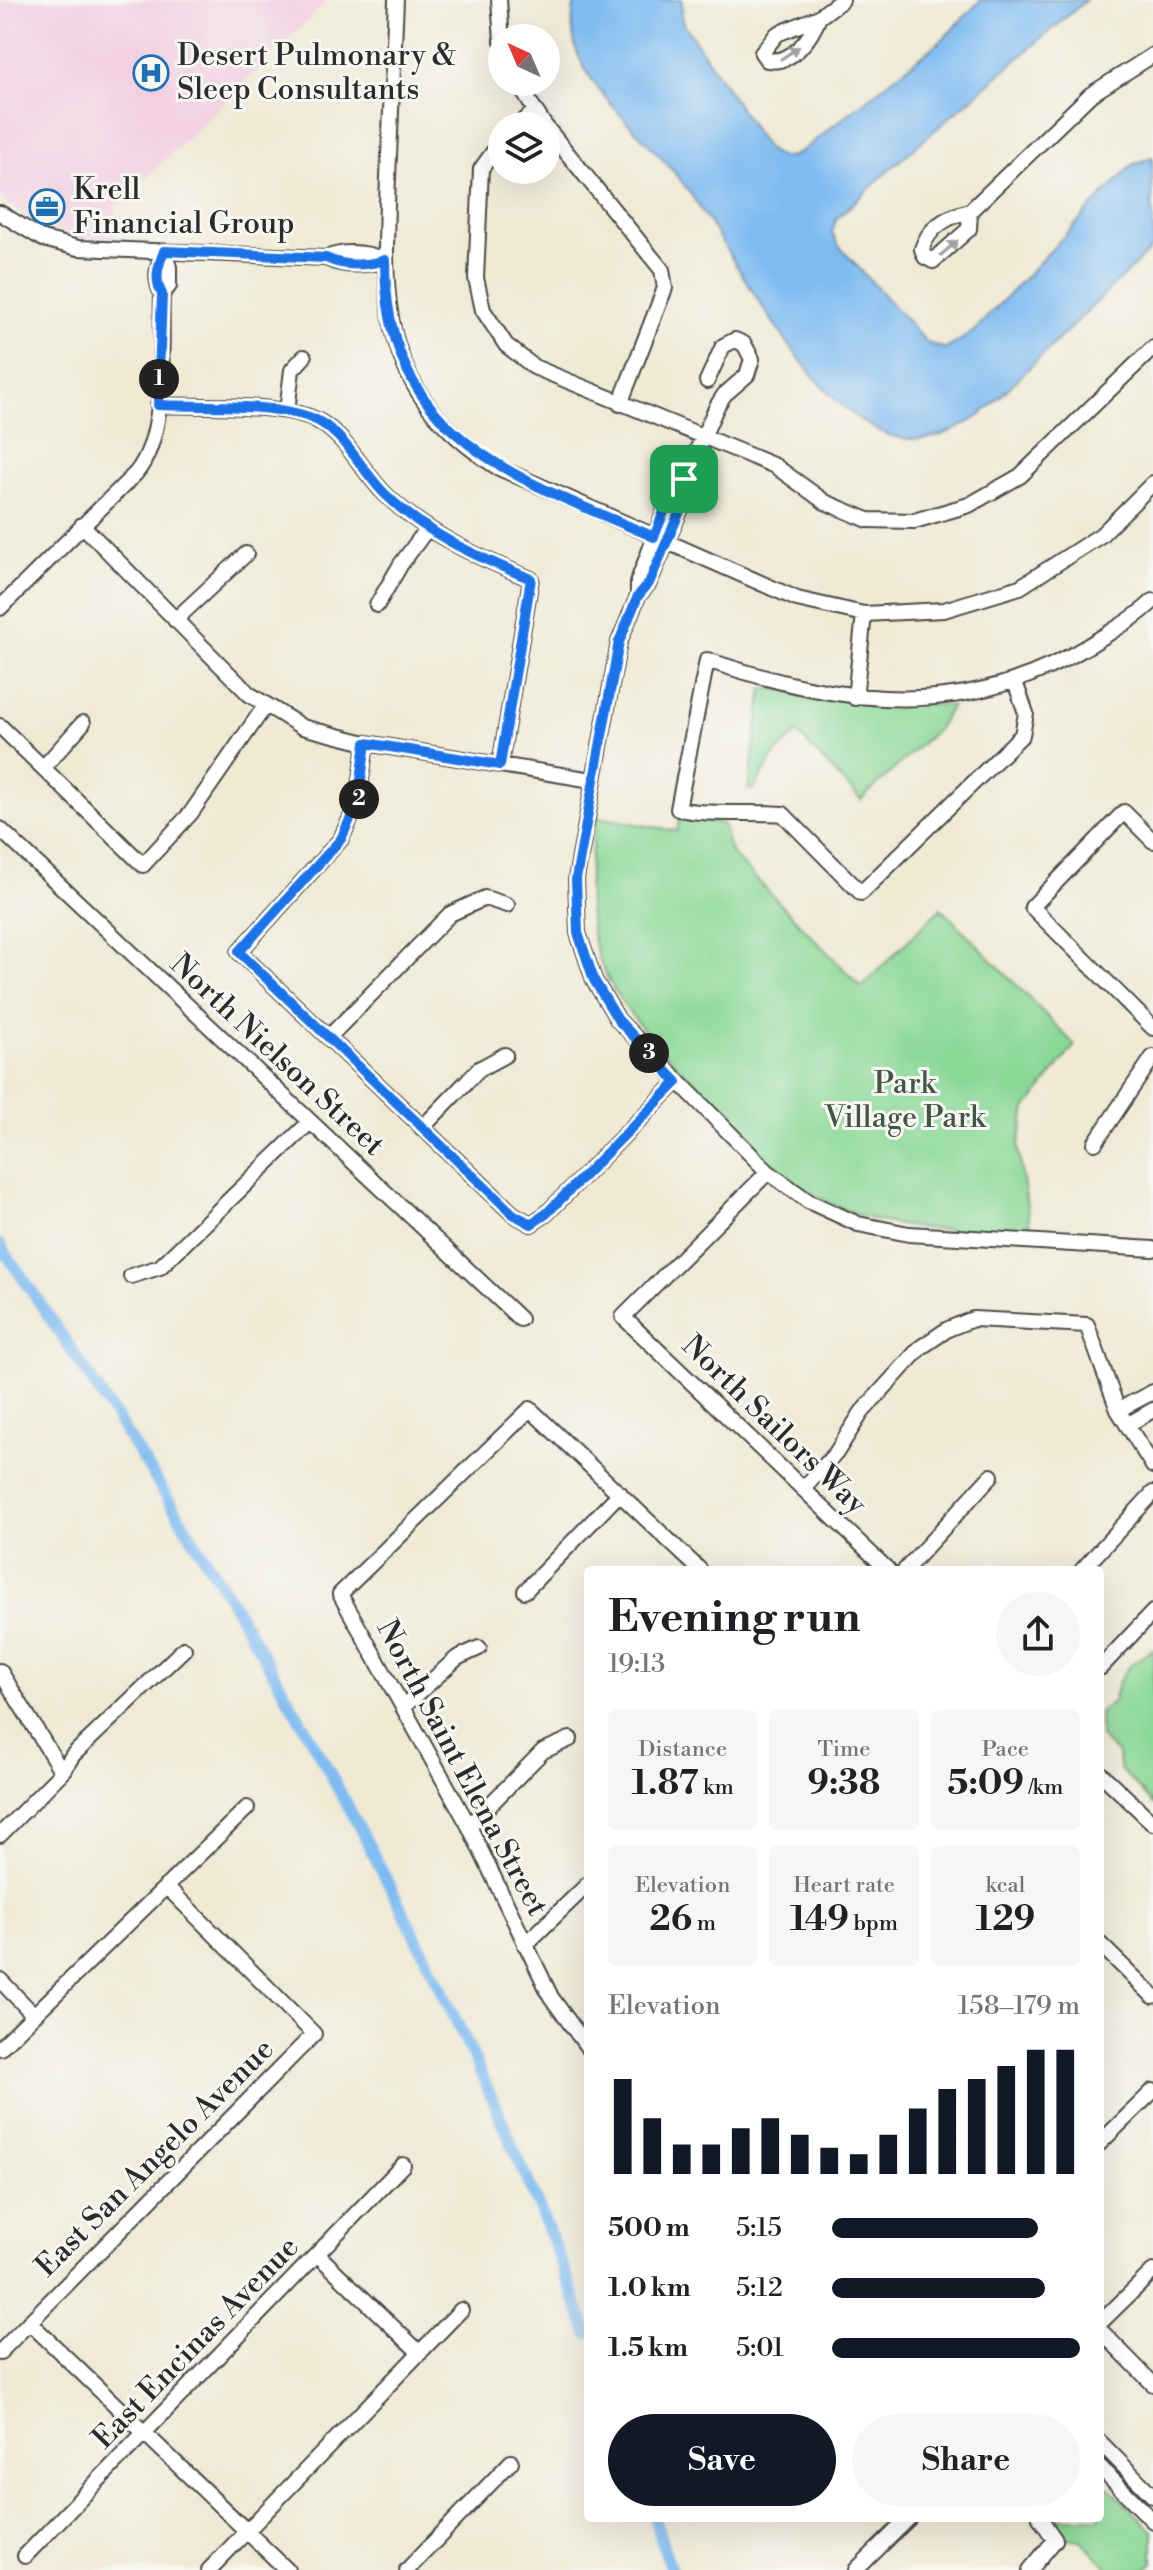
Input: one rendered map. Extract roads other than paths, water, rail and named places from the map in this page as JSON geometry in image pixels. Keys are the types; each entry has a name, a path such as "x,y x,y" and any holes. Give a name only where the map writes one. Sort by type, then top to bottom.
{"street":[{"path":"396,0 385,260 387,310 397,349 418,388 453,432 497,467 797,599 864,614 944,610 1020,587 1101,535 1153,483"},
{"path":"499,0 501,24"},
{"path":"819,17 842,0"},
{"path":"970,211 1090,95 1153,55"},
{"path":"525,96 534,112"},
{"path":"560,143 662,270 665,288 620,404"},
{"path":"488,159 481,169 476,278 483,310 506,345 534,367 620,404 702,433 775,466 825,502 868,520 914,521 969,505 1020,476 1153,348"},
{"path":"0,213 58,244 326,258 338,264 369,265 385,260"},
{"path":"0,608 146,461 152,448 158,405 162,294 169,286 169,267 164,251"},
{"path":"707,381 723,346 735,340 744,344 752,359 747,375 724,395 702,433 684,479 686,497 660,540 649,583 638,596 614,659 576,879 578,933 594,980 618,1020 677,1082 768,1172 808,1201 858,1224 882,1231 1153,1249"},
{"path":"287,411 292,370 304,357"},
{"path":"158,405 287,411 318,421 340,438 364,472 427,529 531,579 500,765"},
{"path":"82,525 265,706 302,727 366,743 592,780"},
{"path":"377,605 401,564 427,529"},
{"path":"175,620 246,554"},
{"path":"1015,682 1026,713 1022,735 861,893 783,814 742,810 714,816 678,809 707,660 809,690 855,698 901,700 957,695 1015,682 1077,653 1153,601"},
{"path":"855,698 864,614"},
{"path":"0,726 143,865 191,813 265,706"},
{"path":"43,768 83,723"},
{"path":"366,743 352,821 341,839 239,952 513,1214 531,1224 546,1214 677,1082"},
{"path":"1153,841 1124,812 1032,907 1153,1028"},
{"name":"North Nielson Street","path":"0,829 520,1319"},
{"path":"329,1037 450,914 485,898 507,905"},
{"path":"422,1128 479,1069 505,1055"},
{"path":"1095,1143 1153,1057"},
{"path":"131,1276 160,1267 310,1122"},
{"name":"North Sailors Way","path":"768,1172 623,1317 884,1566"},
{"path":"803,1489 836,1453 862,1412 920,1348 948,1329 973,1319 1087,1325 1118,1410 1153,1466"},
{"path":"1118,1410 1153,1392"},
{"name":"North Saint Elena Street","path":"584,2042 551,1997 469,1826 340,1594 530,1409 620,1493"},
{"path":"1127,1425 1153,1410"},
{"path":"909,1566 991,1476"},
{"path":"525,1591 620,1493 696,1566"},
{"path":"1086,1566 1153,1493"},
{"path":"1104,1664 1153,1612"},
{"path":"404,1706 457,1658 479,1648"},
{"path":"0,1835 62,1772 73,1755 184,1649"},
{"path":"0,1671 62,1772"},
{"path":"469,1826 543,1751 570,1739"},
{"path":"1104,1777 1153,1823"},
{"path":"0,2048 247,1808"},
{"name":"East San Angelo Avenue","path":"0,2352 314,2034 166,1886"},
{"path":"525,1945 584,1888"},
{"path":"1104,1954 1153,1996"},
{"path":"0,1980 34,2015"},
{"path":"1104,2139 1153,2091"},
{"name":"East Encinas Avenue","path":"25,2556 403,2165"},
{"path":"318,2255 420,2353"},
{"path":"1104,2319 1153,2271"},
{"path":"209,2570 461,2310"},
{"path":"29,2322 287,2570"},
{"path":"1104,2334 1153,2384"},
{"path":"1104,2446 1153,2496"},
{"path":"407,2570 511,2462"},
{"path":"1104,2471 1153,2521"},
{"path":"856,2570 905,2522"},
{"path":"1030,2570 1055,2540 1043,2522"}],"water":[{"path":"576,0 682,0 682,21 765,146 777,156 789,157 799,153 943,39 981,0 1086,0 897,163 836,219 832,233 838,245 927,343 946,349 973,332 1132,165 1152,157 1153,247 981,415 930,438 896,437 864,423 804,365 681,181 589,76 575,45 573,22"}],"waterway":[{"path":"0,1245 171,1504 252,1636 328,1771 401,1907 469,2047 531,2189 584,2323"},
{"path":"655,2522 671,2570"}],"place":[{"name":"Desert Pulmonary & Sleep Consultants","path":"151,73"},
{"name":"Krell Financial Group","path":"47,207"}],"park label":[{"name":"Park Village Park","path":"905,1101"}]}
